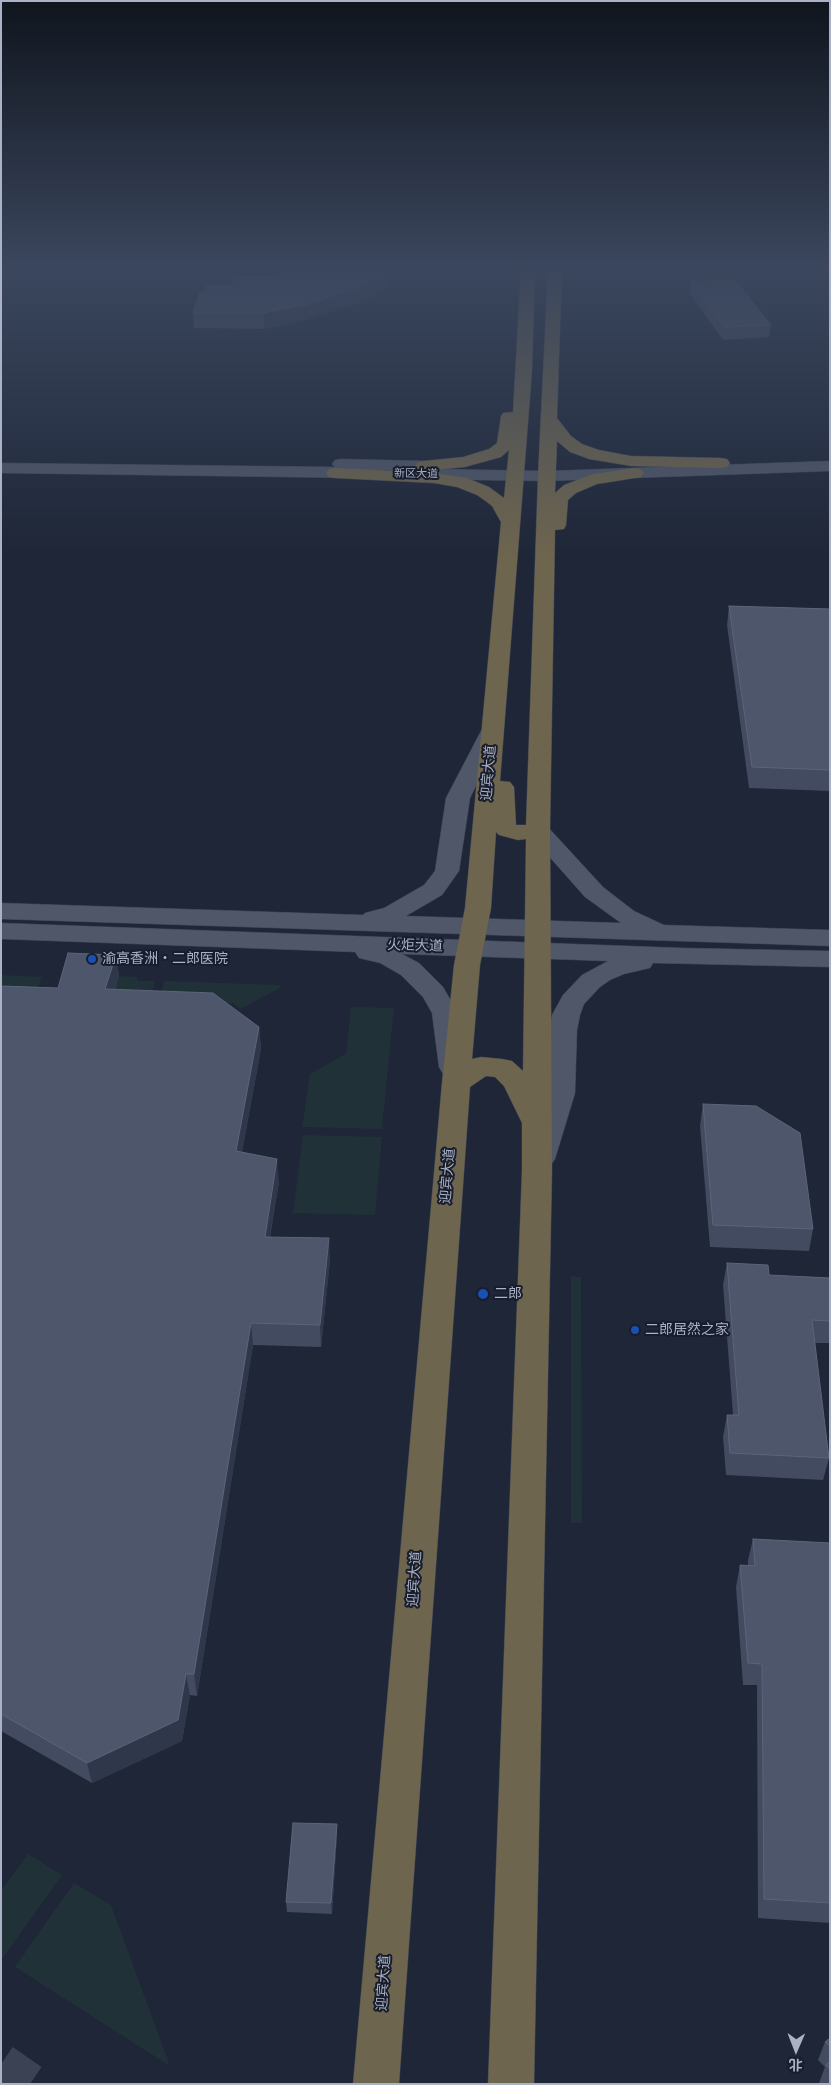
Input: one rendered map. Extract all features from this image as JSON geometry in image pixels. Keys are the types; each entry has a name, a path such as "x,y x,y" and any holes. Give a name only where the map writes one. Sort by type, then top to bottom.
{"highway":[{"name":"迎宾大道","path":"376,2084 456,1083 467,965 478,908 510,522 517,472 524,366"},
{"path":"511,2084 517,1816 537,1170 538,830 551,366"},
{"path":"424,466 477,460 501,449 506,442 512,389 524,371"},
{"path":"549,418 564,440 576,448 595,455 631,461 721,463"},
{"path":"335,473 434,478 461,482 483,490 499,503 510,522"},
{"path":"545,540 558,524 559,499 565,492 593,479 635,473"},
{"path":"492,731 502,783 504,825 508,830 518,833 538,830"},
{"path":"456,1083 481,1066 502,1068 517,1083 536,1124"}],"main road":[{"name":"新区大道","path":"1,468 335,473 517,472 830,458"},
{"name":"新区大道","path":"1,459 424,466 517,472"},
{"name":"新区大道","path":"547,471 635,473 830,466"},
{"path":"319,922 365,919 393,913 407,907 433,890 447,871 458,798 492,731"},
{"path":"538,830 594,892 609,905 639,923 684,945"},
{"name":"火炬大道","path":"1,911 319,922 473,937 684,945 830,959"},
{"name":"火炬大道","path":"1,931 298,942 473,937"},
{"name":"火炬大道","path":"684,945 830,938"},
{"path":"298,942 367,951 389,957 417,975 434,993 445,1013 456,1083"},
{"path":"537,1170 562,1093 563,1030 566,1015 572,1001 591,981 616,967 684,945"}],"shaded area":[{"path":"1,975 42,977 35,996 1,995"},
{"path":"119,976 137,977 137,981 155,981 150,1000 114,992"},
{"path":"164,981 279,985 281,987 241,1009 233,1003 160,1001"},
{"path":"351,1007 394,1008 382,1129 302,1127 310,1074 346,1054"},
{"path":"303,1135 382,1137 375,1215 293,1213"},
{"path":"571,1276 581,1277 582,1523 571,1523"},
{"path":"28,1854 62,1875 3,1958 1,1957 1,1891"},
{"path":"74,1883 111,1905 170,2066 15,1967"}],"building":[{"path":"729,606 830,609 830,770 752,767"},
{"path":"68,953 116,955 105,989 213,993 259,1027 236,1151 277,1159 265,1237 329,1238 320,1325 251,1323 194,1674 186,1674 178,1720 87,1763 1,1714 1,986 58,988"},
{"path":"703,1104 756,1106 800,1133 813,1229 713,1225"},
{"path":"727,1263 768,1265 769,1275 830,1278 830,1321 812,1320 829,1458 730,1453 727,1415 739,1415"},
{"path":"753,1539 830,1543 830,1903 764,1899 762,1664 748,1663 740,1565 755,1566"},
{"path":"293,1823 337,1824 331,1903 286,1902"},
{"path":"830,2038 830,2046 825,2042"},
{"path":"830,2061 830,2069 826,2065"}],"tunnel":[{"path":"1,2064 30,2084"}],"place":[{"name":"渝高香洲‧二郎医院","path":"92,959"},
{"name":"二郎","path":"483,1294"},
{"name":"二郎居然之家","path":"635,1330"}]}
